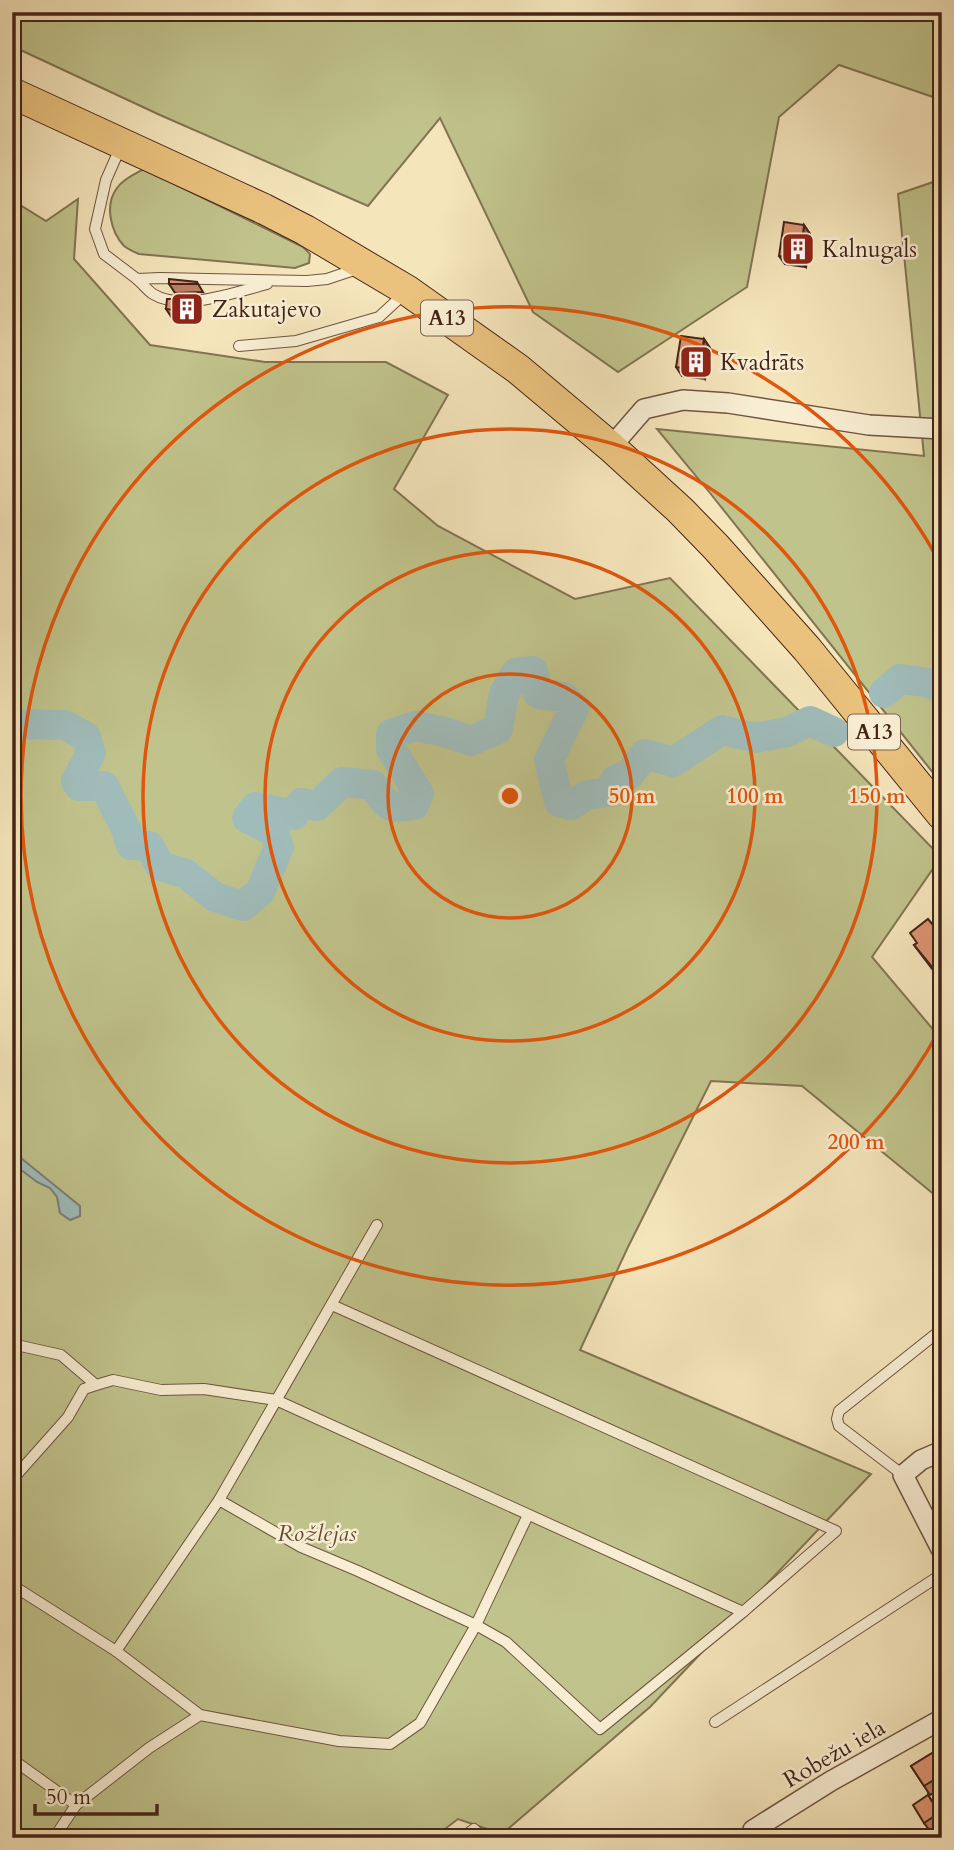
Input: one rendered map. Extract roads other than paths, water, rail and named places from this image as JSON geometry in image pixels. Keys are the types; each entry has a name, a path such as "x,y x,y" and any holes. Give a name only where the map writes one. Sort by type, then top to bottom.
{"main road":[{"name":"A13","path":"12,93 264,209 408,291 518,369 611,447 716,547 807,649 942,815"}],"street":[{"path":"611,447 644,410 683,400 728,403 869,425 942,429"},
{"path":"942,1451 921,1460 903,1475 942,1551"},
{"name":"Robežu iela","path":"753,1830 831,1781 942,1719"}],"lane":[{"path":"122,144 106,180 95,229 104,254 153,293 166,299 201,301 278,281"},
{"path":"137,279 307,281 327,279 368,266"},
{"path":"239,346 296,341 379,317 408,291"},
{"path":"116,1651 219,1500 377,1225"},
{"path":"219,1500 301,1547 476,1625 506,1642 600,1729 743,1612 836,1531 332,1305"},
{"path":"903,1475 839,1426 839,1411 942,1329"},
{"path":"12,1343 61,1355 96,1385"},
{"path":"12,1480 68,1417 84,1389 96,1385 114,1380 161,1390 204,1389 276,1400 743,1612"},
{"path":"12,1585 116,1651 200,1715 339,1741 390,1745 420,1723 476,1625 528,1515"},
{"path":"715,1721 942,1574"},
{"path":"54,1838 76,1805 149,1748 200,1715"},
{"path":"12,1759 76,1805"},
{"path":"462,1838 474,1829 483,1838"}],"water":[{"path":"12,1153 80,1206 80,1216 70,1220 60,1213 57,1197 50,1188 37,1182 12,1163"}],"waterway":[{"path":"12,724 65,725 86,737 91,753 76,781 79,786 104,786 126,829 131,845 149,846 160,866 186,874 215,897 243,906 260,892 279,847 274,832 247,818 255,807 294,815 301,803 317,806 342,782 373,785 389,805 414,805 419,794 391,749 391,734 415,726 471,741 498,729 504,694 516,673 533,671 538,694 564,697 575,707 549,760 559,802 571,805 587,795 608,792 615,780 630,774 645,754 673,762 722,730 756,738 787,732 810,721 834,732"},
{"path":"884,693 900,679 930,683 942,690"}],"place":[{"name":"Kalnugals","path":"798,249"},
{"name":"Zakutajevo","path":"187,309"},
{"name":"Kvadrāts","path":"696,362"}],"park label":[{"name":"Rožlejas","path":"317,1533"}]}
